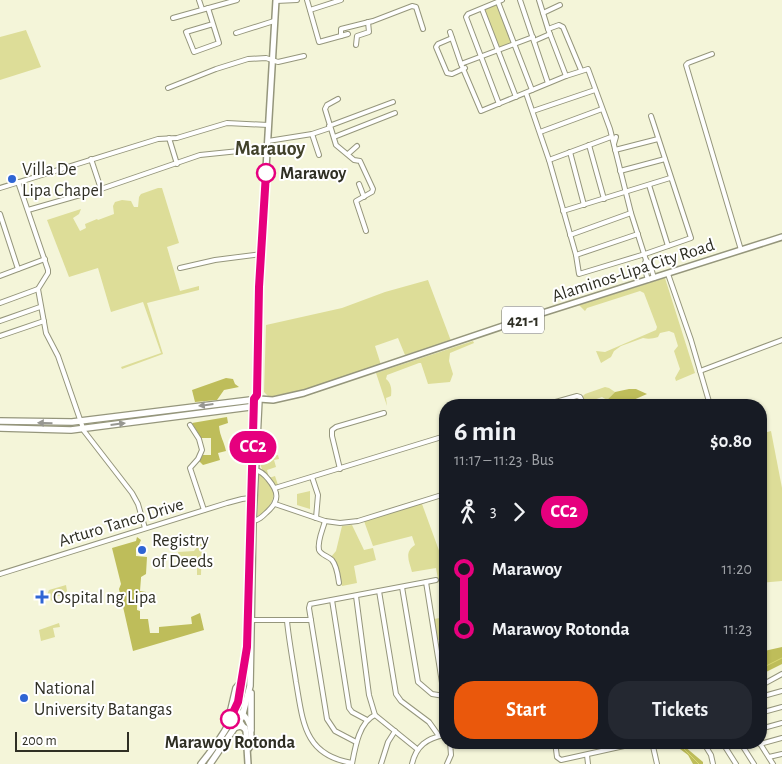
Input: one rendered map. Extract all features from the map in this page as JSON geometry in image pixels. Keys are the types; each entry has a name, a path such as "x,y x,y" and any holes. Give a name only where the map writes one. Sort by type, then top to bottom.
{"highway":[{"path":"0,421 51,423 81,421 258,401"},
{"path":"0,428 63,430 83,428 258,401"},
{"path":"233,730 240,726 248,729 258,401"},
{"path":"201,764 235,712 240,694 247,647 250,498 258,401"},
{"path":"227,724 236,688 242,680"},
{"path":"210,764 240,720 250,686"},
{"path":"240,694 240,697 243,699 248,695"}],"main road":[{"path":"258,401 261,254 276,0"},
{"name":"Alaminos-Lipa City Road","path":"258,401 284,398 314,390 533,316 782,237"},
{"path":"235,712 248,729"},
{"path":"235,712 243,714 249,721 248,764"}],"street":[{"path":"199,0 202,9"},
{"path":"208,0 219,43 194,52 186,32 213,24"},
{"path":"173,18 237,0"},
{"path":"276,0 298,0"},
{"path":"307,0 319,42 348,34"},
{"path":"310,10 341,0"},
{"path":"520,0 548,83"},
{"path":"539,0 566,76"},
{"path":"499,104 466,17 468,14 500,1 532,90"},
{"path":"543,13 560,5"},
{"path":"341,36 340,29 368,22 415,6 423,29"},
{"path":"482,9 516,97"},
{"path":"236,32 274,21"},
{"path":"356,45 356,36 369,32 368,22"},
{"path":"548,29 559,25 563,27 581,70"},
{"path":"450,32 480,110 483,111 581,70 588,70 614,136 620,171 645,254 644,266 648,280"},
{"path":"461,64 514,44 550,34"},
{"path":"452,38 437,45 443,64 448,74 464,68"},
{"path":"712,54 688,63 686,66 741,250"},
{"path":"168,88 241,61 262,58 278,62 304,56"},
{"path":"533,111 595,90"},
{"path":"526,93 549,160 576,256 579,274 690,238 651,116"},
{"path":"338,99 325,106 329,127 339,149 355,161 360,161 372,184 373,192 356,202 366,231"},
{"path":"268,141 312,134 393,102"},
{"path":"540,132 602,109"},
{"path":"334,137 395,113"},
{"path":"0,188 133,145 158,138 176,138 226,122 268,125"},
{"path":"312,134 319,155"},
{"path":"549,160 614,136"},
{"path":"169,138 177,164"},
{"path":"615,150 658,140"},
{"path":"589,145 604,199"},
{"path":"348,154 357,146"},
{"path":"28,210 102,189 200,155 267,148"},
{"path":"570,152 584,205"},
{"path":"90,159 102,189"},
{"path":"620,171 665,159"},
{"path":"563,211 670,178"},
{"path":"0,303 38,289 48,274 45,259 18,182"},
{"path":"359,184 364,197"},
{"path":"648,185 668,246"},
{"path":"570,234 632,213"},
{"path":"0,214 18,269"},
{"path":"576,256 638,234"},
{"path":"180,268 215,260 261,254"},
{"path":"0,276 45,259"},
{"path":"646,260 650,264 654,278"},
{"path":"668,274 708,399"},
{"path":"38,289 46,333 58,356 83,428 93,445 110,463 132,493 138,504 145,528"},
{"path":"0,321 40,307"},
{"path":"0,336 44,321"},
{"path":"700,371 782,340"},
{"path":"566,399 577,396 581,399"},
{"path":"340,469 332,430 336,427 384,413"},
{"path":"190,425 199,439 202,450 198,459 190,468 204,510"},
{"path":"275,488 439,438"},
{"path":"253,521 259,520 275,504 276,496 275,488 261,471 255,470"},
{"path":"312,477 318,494 316,518"},
{"path":"275,504 325,521 340,523 358,521 439,496"},
{"name":"Arturo Tanco Drive","path":"0,574 240,499 250,498"},
{"path":"325,521 320,541 320,550 332,560 337,570 339,584"},
{"path":"356,742 336,731 327,719 309,608 310,604 436,580"},
{"path":"426,582 439,664"},
{"path":"402,587 418,682 432,694 439,695"},
{"path":"379,591 396,694 401,701 429,722 439,736 428,740 417,749 412,764"},
{"path":"356,596 370,695 375,715 417,749"},
{"path":"332,600 349,708 352,712 367,720"},
{"path":"252,620 311,620"},
{"path":"287,621 302,718 311,740 328,756 352,764 356,742 367,720 375,715"},
{"path":"767,682 782,674"},
{"path":"767,694 782,690"},
{"path":"767,711 782,707"},
{"path":"767,727 782,723"},
{"path":"381,764 388,742 395,731"},
{"path":"767,742 782,738"},
{"path":"447,764 451,755 451,749"},
{"path":"556,749 557,757 561,760 612,749"},
{"path":"653,749 656,764"},
{"path":"707,749 713,764"},
{"path":"726,749 736,764"},
{"path":"744,749 754,764"},
{"path":"763,749 773,764"},
{"path":"769,757 782,754"},
{"path":"587,755 588,764"}],"green space":[{"path":"496,5 511,42 500,48 484,10"},
{"path":"26,30 41,67 0,80 0,37"},
{"path":"162,188 179,243 167,247 180,291 199,286 199,290 147,303 163,354 122,369 121,367 161,353 143,302 111,312 98,268 69,277 47,220 81,209 79,214 73,218 80,231 86,228 85,224 114,214 113,206 115,202 122,200 131,201 134,207 138,207 141,194"},
{"path":"665,278 695,373 676,381 675,378 680,369 674,351 678,346 674,333 669,331 660,333 658,337 643,338 621,346 614,351 611,357 601,363 596,351 605,352 656,330 657,327 644,293 640,291 587,308 585,311 579,305"},
{"path":"428,280 451,341 405,355 398,338 375,346 381,365 302,390 269,397 264,392 266,325 342,308 385,292"},
{"path":"473,341 474,343 450,353 449,361 453,374 450,382 428,384 421,363 387,375 386,379 390,384 391,396 386,398 387,406 376,373"},
{"path":"605,387 615,392 608,399 602,397 583,399 585,394"},
{"path":"771,431 782,488 782,581 767,582 767,432"},
{"path":"278,455 279,459 274,460 276,467 267,470 269,478 275,476 278,485 275,485 262,470 260,458"},
{"path":"259,472 273,490 273,496 269,507 257,519"},
{"path":"310,491 310,509 297,505 297,494"},
{"path":"419,503 422,504 439,551 439,584 436,568 412,572 408,554 415,545 412,536 373,546 364,521"},
{"path":"352,525 364,550 373,548 376,560 354,566 357,583 342,586 331,557 336,551 342,526"},
{"path":"202,544 201,575 197,575 197,556 179,556 178,552 194,551"},
{"path":"66,585 67,591 63,595 54,597 54,601 49,600 47,595 49,590"},
{"path":"439,618 439,640 437,640 434,619"},
{"path":"59,623 60,627 53,628 55,637 41,641 39,630"}],"shaded area":[{"path":"226,378 233,379 239,387 224,390 217,400 195,402 192,390"},
{"path":"636,389 647,394 636,399 608,399 615,392"},
{"path":"227,417 228,423 219,426 226,451 218,453 220,460 203,465 199,461 203,455 211,455 211,438 201,438 192,423"},
{"path":"137,537 141,540 136,548 136,556 147,557 146,574 141,577 140,591 146,592 146,596 140,596 140,604 137,604 137,610 140,611 140,619 148,619 150,633 159,633 159,627 192,624 191,617 200,613 204,630 133,651 119,589 121,584 112,548 136,541"},
{"path":"782,647 782,664 767,672 767,650"},
{"path":"680,749 688,749 703,764 693,764 688,755"}],"waterway":[{"path":"767,666 782,658"},
{"path":"684,749 699,764"}],"bus line":[{"name":"CC2","path":"230,719 238,702 247,647 250,498 254,399 257,395 259,287 266,173"}],"place":[{"name":"Marawoy","path":"266,173"},
{"name":"Villa De Lipa Chapel","path":"12,179"},
{"name":"Registry of Deeds","path":"142,550"},
{"name":"Ospital ng Lipa","path":"42,597"},
{"name":"National University Batangas","path":"24,698"},
{"name":"Marawoy Rotonda","path":"230,719"}],"district":[{"name":"Marauoy","path":"270,148"}]}
